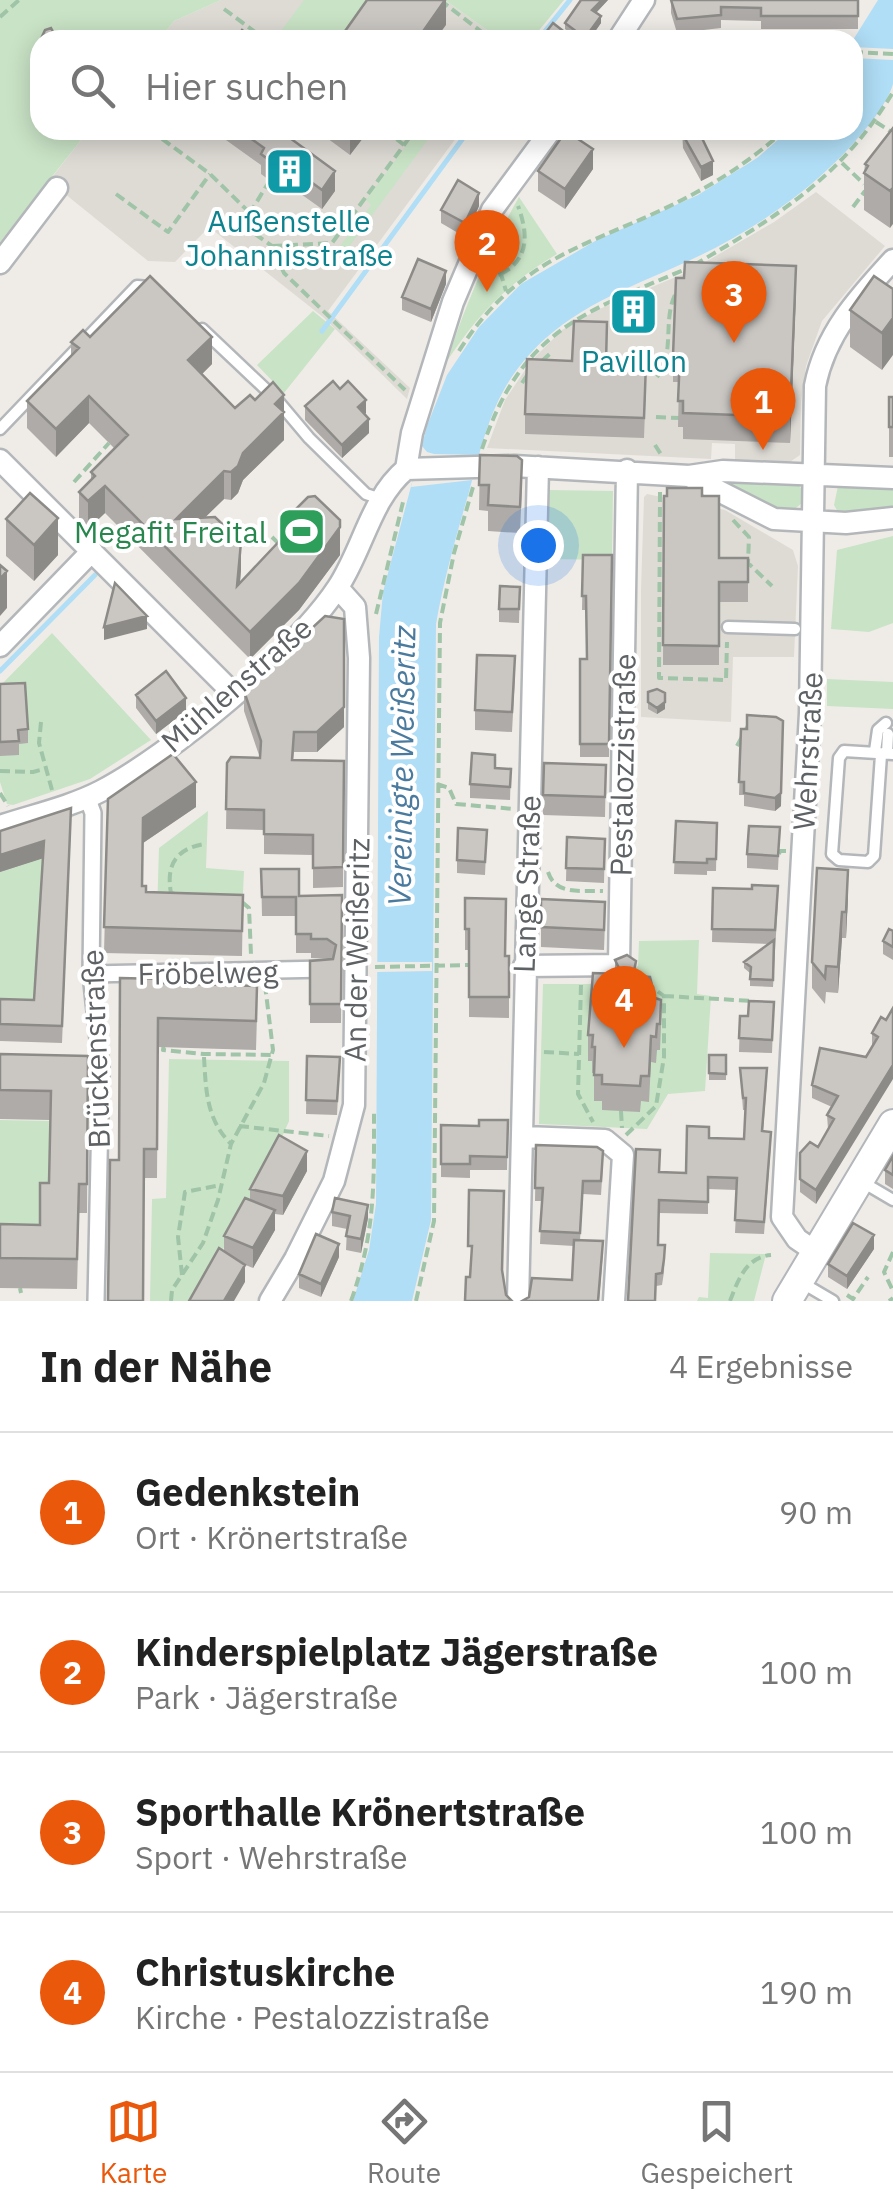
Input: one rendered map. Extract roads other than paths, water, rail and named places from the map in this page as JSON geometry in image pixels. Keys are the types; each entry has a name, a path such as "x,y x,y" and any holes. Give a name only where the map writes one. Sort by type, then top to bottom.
{"main road":[{"path":"793,1291 893,1124"}],"street":[{"path":"624,30 644,0"},
{"path":"544,140 492,210 453,302 412,433 411,468 538,467 690,476 723,471 893,478"},
{"path":"0,263 57,188"},
{"name":"Wehrstraße","path":"816,1252 796,1240 782,1217 810,709 815,386 830,336 893,260"},
{"path":"0,460 234,694"},
{"name":"Lange Straße","path":"518,1301 538,467"},
{"name":"Mühlenstraße","path":"6,818 87,797 117,782 234,694 307,626 338,588 390,482 411,468"},
{"name":"Pestalozzistraße","path":"524,966 619,965 627,470"},
{"path":"690,476 774,519 846,523 893,518"},
{"path":"0,646 92,551"},
{"name":"An der Weißeritz","path":"270,1301 334,1180 354,1105 359,658 354,607 338,588"},
{"name":"Brückenstraße","path":"87,797 93,813 96,1301"},
{"name":"Fröbelweg","path":"91,974 326,969"},
{"path":"524,1137 605,1140 624,1156 614,1301"}],"lane":[{"path":"0,429 137,286 163,293"},
{"path":"193,320 294,417 300,429 366,494 381,499"},
{"path":"728,626 795,629"},
{"path":"884,754 844,750 839,758 832,854 838,860 868,862 874,856 884,754 878,730 887,729"},
{"path":"860,1180 893,1200"},
{"path":"793,1291 831,1297"}],"water":[{"path":"878,0 893,0 893,84 881,109 863,132 863,30 859,30"},
{"name":"Vereinigte Weißeritz","path":"778,140 856,140 794,198 752,227 601,301 563,324 516,370 490,419 436,624 431,1220 412,1301 353,1301 369,1250 376,1204 379,637 383,592 427,426 447,375 479,327 521,284 597,240 698,195 757,158"}],"waterway":[{"path":"546,30 570,0"},
{"path":"322,331 462,140"},
{"path":"0,671 95,575"}],"place":[{"name":"Außenstelle Johannisstraße","path":"289,171"},
{"name":"Kinderspielplatz Jägerstraße","path":"487,292"},
{"name":"Pavillon","path":"634,311"},
{"name":"Sporthalle Krönertstraße","path":"734,343"},
{"name":"Gedenkstein","path":"763,450"},
{"name":"Megafit Freital","path":"302,531"},
{"name":"Christuskirche","path":"624,1048"}]}
